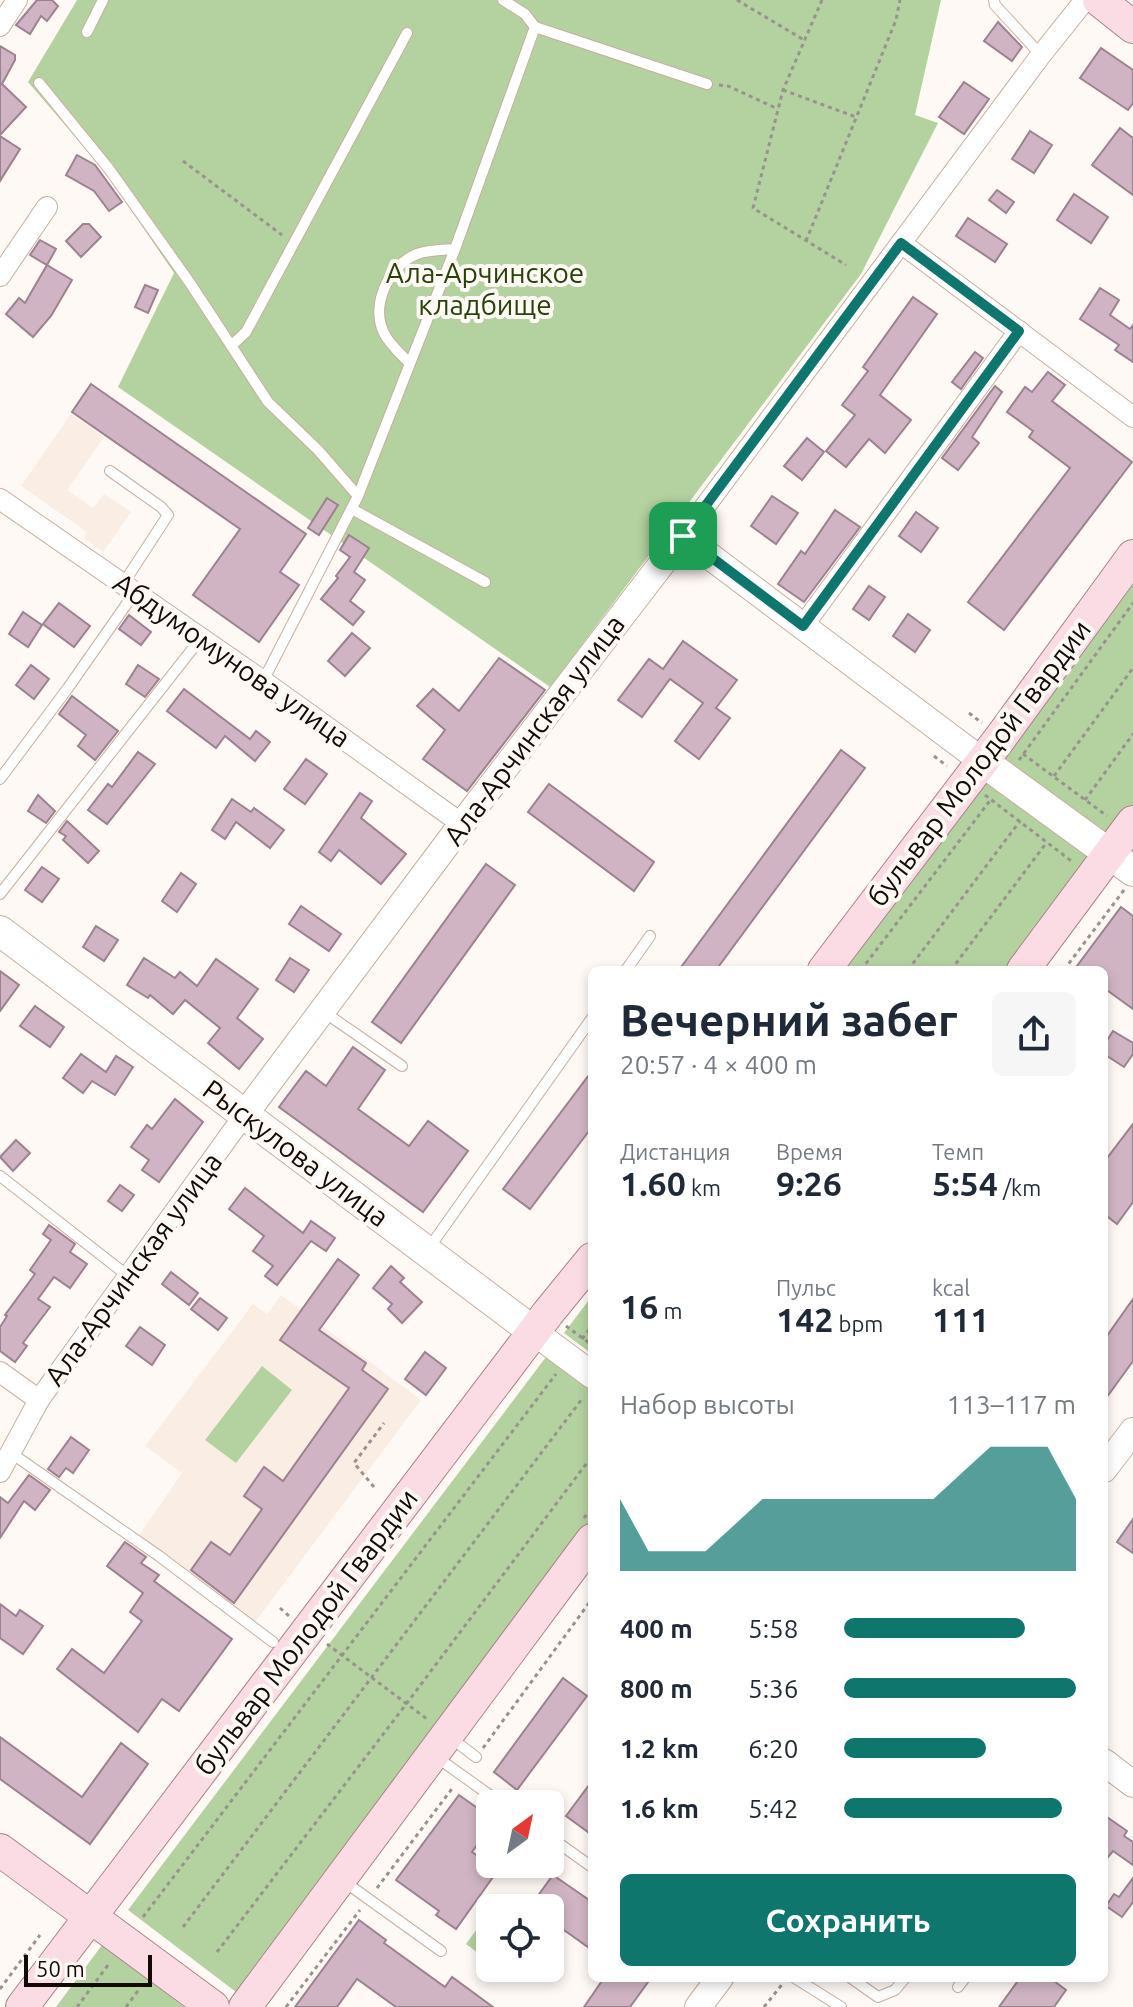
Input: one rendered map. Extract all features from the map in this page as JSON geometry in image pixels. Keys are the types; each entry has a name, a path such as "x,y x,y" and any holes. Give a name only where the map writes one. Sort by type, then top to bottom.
{"main road":[{"path":"1099,0 1133,27"},
{"name":"бульвар Молодой Гвардии","path":"827,966 979,780 1133,556"},
{"path":"979,780 1123,871"},
{"path":"1027,966 1123,871 1123,820"},
{"name":"Рыскулова улица","path":"0,931 534,1332"},
{"name":"бульвар Молодой Гвардии","path":"22,2007 588,1264"},
{"path":"245,2007 588,1545"},
{"path":"0,1850 213,2007"}],"street":[{"path":"0,26 17,0"},
{"name":"Ала-Арчинская улица","path":"0,1472 39,1400 245,1114 1085,0"},
{"path":"0,276 47,207"},
{"path":"901,243 1133,417"},
{"path":"803,626 1019,331"},
{"name":"Абдумомунова улица","path":"0,499 263,681 462,824"},
{"path":"683,536 803,626 979,780"},
{"name":"Рыскулова улица","path":"534,1332 587,1387"},
{"path":"0,1372 39,1400"},
{"path":"1108,1463 1133,1431"},
{"path":"1108,1765 1133,1784"},
{"path":"698,2007 717,1982"}],"lane":[{"path":"87,32 103,0"},
{"path":"503,0 525,14 535,27 707,84"},
{"path":"994,0 995,5 1041,55"},
{"path":"263,681 358,496 455,249 535,27"},
{"path":"232,345 246,332 407,33"},
{"path":"39,83 109,169 268,402 318,450 358,496"},
{"path":"409,363 384,333 380,312 383,291 394,270 417,254 455,249"},
{"path":"0,779 68,688 129,588 168,515 110,471"},
{"path":"352,509 485,582"},
{"path":"0,894 201,638"},
{"path":"629,966 650,936"},
{"path":"322,1010 402,1066"},
{"path":"427,1251 588,1024"},
{"path":"0,1176 128,1276"},
{"path":"11,1453 159,1556 273,1642"},
{"path":"439,1744 476,1757"},
{"path":"439,1744 462,1776 482,1790"},
{"path":"564,1847 588,1864"},
{"path":"340,1879 441,1951"},
{"path":"801,1982 841,2007"},
{"path":"857,1982 878,1997 895,1990 902,1982"}],"path":[{"path":"737,0 804,40"},
{"path":"822,0 783,90 753,208 846,265"},
{"path":"806,241 896,20 900,0"},
{"path":"707,84 728,86 778,109"},
{"path":"783,90 856,117"},
{"path":"183,161 293,244"},
{"path":"1024,754 1133,603"},
{"path":"1054,776 1133,668"},
{"path":"969,713 989,728"},
{"path":"1085,800 1133,734"},
{"path":"1016,748 1085,800 1123,820"},
{"path":"934,756 999,788"},
{"path":"979,780 1020,821 1077,865"},
{"path":"863,966 979,780"},
{"path":"911,966 1020,821"},
{"path":"954,966 1047,842"},
{"path":"1066,966 1123,871"},
{"path":"583,1338 588,1331"},
{"path":"143,1917 556,1374"},
{"path":"183,1927 587,1387"},
{"path":"374,1487 354,1463 384,1423"},
{"path":"217,1952 588,1461"},
{"path":"476,1757 588,1604"},
{"path":"280,1608 407,1703 439,1744"},
{"path":"286,2007 462,1776"},
{"path":"0,1989 40,1935"},
{"path":"77,2007 108,1965"},
{"path":"764,2007 783,1982"},
{"path":"126,2007 140,1988"}],"shaded area":[{"path":"71,414 104,437 67,490 93,508 104,494 131,512 103,552 84,538 87,532 21,486"},
{"path":"281,1295 421,1400 250,1629 173,1574 172,1567 138,1537 182,1473 145,1446 253,1304 267,1314"}],"green space":[{"name":"Ала-Арчинское кладбище","path":"77,0 941,0 915,115 938,123 861,274 550,687 118,387 174,273 103,169 28,82"},
{"path":"1133,579 1133,811 1111,840 998,757"},
{"path":"985,775 1097,859 1016,966 841,966"},
{"path":"588,1301 588,1351 564,1333"},
{"path":"546,1357 588,1388 588,1533 240,1995 128,1910"},
{"path":"262,1366 292,1390 236,1463 205,1440"},
{"path":"476,1930 476,1952 466,1944"},
{"path":"102,1945 184,2007 56,2007"}],"building":[{"path":"37,0 52,0 58,6 47,21 41,16 30,34 16,25"},
{"path":"998,22 1022,47 1012,61 984,41"},
{"path":"0,46 15,55 2,84 26,107 0,135"},
{"path":"1101,48 1133,70 1133,103 1128,110 1080,78"},
{"path":"964,82 989,99 964,134 939,117"},
{"path":"1120,128 1133,138 1133,195 1092,165"},
{"path":"1030,131 1052,145 1034,173 1012,159"},
{"path":"0,136 20,149 0,181"},
{"path":"77,155 95,165 122,202 109,211 94,191 66,175"},
{"path":"997,190 1014,202 1006,213 989,200"},
{"path":"1074,194 1108,217 1091,243 1057,220"},
{"path":"968,218 1007,244 995,262 956,236"},
{"path":"83,224 89,224 101,237 81,257 66,241"},
{"path":"40,240 56,249 47,265 30,255"},
{"path":"47,265 72,280 51,316 33,337 6,314 19,298 25,303"},
{"path":"145,285 158,290 148,313 135,307"},
{"path":"1100,288 1119,300 1110,315 1130,329 1133,325 1133,362 1115,350 1119,345 1080,319"},
{"path":"913,297 937,314 880,395 911,420 885,453 869,439 846,467 826,451 855,415 842,405 868,371 863,367"},
{"path":"975,352 983,358 961,389 952,382"},
{"path":"1048,372 1065,385 1052,401 1132,462 1004,630 968,602 1070,468 1029,437 1033,431 1007,412 1025,387 1032,392"},
{"path":"91,384 306,534 280,572 299,585 259,642 193,595 240,529 72,412"},
{"path":"995,386 1002,392 972,437 979,443 958,470 942,458"},
{"path":"807,438 824,452 802,480 784,466"},
{"path":"772,496 798,513 776,544 751,526"},
{"path":"327,498 338,505 319,535 308,528"},
{"path":"835,510 860,527 804,602 778,584 801,551 805,554"},
{"path":"916,512 938,528 921,552 899,536"},
{"path":"349,535 369,548 354,572 365,580 350,601 364,612 353,625 321,599 350,557 340,550"},
{"path":"869,586 885,597 869,620 853,609"},
{"path":"59,603 90,626 74,647 43,624"},
{"path":"23,612 42,625 28,647 9,634"},
{"path":"908,614 930,630 915,652 893,636"},
{"path":"129,615 151,632 141,645 119,629"},
{"path":"352,633 370,648 345,676 328,661"},
{"path":"683,641 737,680 716,708 730,718 699,759 675,741 703,703 670,679 642,717 618,700 649,659 663,669"},
{"path":"499,658 545,690 467,791 423,759 445,730 417,706 433,689 459,711"},
{"path":"31,665 49,679 34,699 16,685"},
{"path":"138,665 159,679 145,697 126,684"},
{"path":"184,689 250,739 256,731 270,742 255,761 225,736 216,748 167,711"},
{"path":"72,696 118,731 95,760 78,746 86,735 59,714"},
{"path":"841,750 865,768 719,966 682,966"},
{"path":"138,752 155,764 107,824 88,810 108,784 112,787"},
{"path":"306,759 327,774 305,804 284,789"},
{"path":"549,784 654,862 634,891 528,812"},
{"path":"360,793 372,801 361,818 406,854 381,884 339,850 331,861 319,852"},
{"path":"38,795 55,811 46,823 28,811"},
{"path":"232,799 251,812 254,808 284,830 270,848 236,822 225,839 212,830"},
{"path":"67,821 99,851 88,863 63,840 66,836 59,832"},
{"path":"486,864 515,885 401,1043 372,1022"},
{"path":"42,867 59,879 42,902 25,890"},
{"path":"181,873 196,884 177,912 162,901"},
{"path":"301,906 341,934 329,951 289,924"},
{"path":"1121,907 1133,916 1133,1009 1108,991 1108,966 1077,966"},
{"path":"96,926 118,940 104,961 83,947"},
{"path":"144,958 175,978 180,972 197,986 216,959 258,989 237,1018 263,1039 239,1069 208,1043 220,1028 185,1000 173,1014 150,995 148,998 127,985"},
{"path":"290,958 309,970 294,992 276,980"},
{"path":"0,971 19,985 0,1011"},
{"path":"35,1006 64,1027 50,1047 20,1026"},
{"path":"1113,1031 1133,1043 1133,1054 1124,1067 1108,1057 1108,1039"},
{"path":"353,1047 385,1070 358,1109 409,1146 428,1121 468,1151 423,1212 279,1107 306,1071 326,1086"},
{"path":"81,1054 106,1072 116,1056 133,1067 115,1095 92,1081 83,1093 63,1078"},
{"path":"588,1076 588,1132 530,1209 503,1189"},
{"path":"175,1099 203,1122 159,1182 142,1170 149,1160 131,1147 147,1125 152,1129"},
{"path":"1133,1124 1133,1202 1117,1224 1108,1217 1108,1157"},
{"path":"16,1140 30,1153 13,1171 0,1157"},
{"path":"120,1185 134,1195 122,1211 108,1201"},
{"path":"245,1188 303,1233 311,1221 335,1238 326,1251 311,1241 277,1285 265,1276 273,1266 253,1251 264,1236 229,1209"},
{"path":"49,1225 75,1244 70,1252 87,1264 70,1288 54,1277 38,1299 50,1307 23,1343 27,1346 15,1362 0,1351 0,1327 5,1315 35,1274 30,1270 51,1240 43,1234"},
{"path":"338,1259 359,1275 319,1330 366,1363 362,1370 388,1389 234,1603 191,1570 211,1542 230,1555 262,1509 244,1496 264,1467 283,1481 349,1388 280,1340"},
{"path":"391,1266 404,1278 400,1282 422,1302 402,1323 388,1309 392,1304 373,1288"},
{"path":"171,1272 198,1293 189,1305 162,1284"},
{"path":"200,1298 227,1318 218,1330 191,1309"},
{"path":"1133,1299 1133,1361 1108,1395 1108,1334"},
{"path":"140,1327 165,1345 152,1365 126,1346"},
{"path":"425,1352 446,1368 426,1395 405,1379"},
{"path":"71,1437 89,1450 73,1473 66,1468 59,1477 48,1469"},
{"path":"29,1475 50,1490 35,1510 24,1501 0,1538 0,1497 8,1503"},
{"path":"1133,1519 1133,1553 1117,1542"},
{"path":"125,1542 146,1557 141,1563 159,1575 154,1581 232,1639 179,1711 162,1699 138,1732 57,1669 72,1649 104,1673 142,1621 130,1612 143,1593 107,1566"},
{"path":"0,1604 16,1616 20,1610 43,1626 23,1654 0,1638"},
{"path":"563,1678 587,1696 517,1790 494,1772"},
{"path":"0,1737 82,1797 121,1743 148,1764 90,1844 0,1779"},
{"path":"588,1786 588,1832 566,1816"},
{"path":"459,1795 476,1807 476,1846 472,1852 476,1855 476,1878 492,1878 481,1894 476,1894 476,1901 456,1929 436,1915 439,1911 396,1880"},
{"path":"1108,1818 1127,1831 1124,1836 1133,1842 1133,1865 1113,1851 1108,1857"},
{"path":"551,1878 557,1878 588,1899 588,1947 564,1930 564,1894 539,1894"},
{"path":"1133,1878 1133,1902 1122,1917 1108,1907 1114,1894 1119,1897"},
{"path":"359,1920 386,1940 384,1943 445,1987 452,1977 493,2007 396,2007 357,1979 337,2007 295,2007"},
{"path":"601,1982 648,1982 630,2007 584,2007"},
{"path":"1017,1982 1055,1982 1066,1990 1054,2007 999,2007"}],"route":[{"path":"901,243 1019,331 803,626 683,536 901,243"}]}
